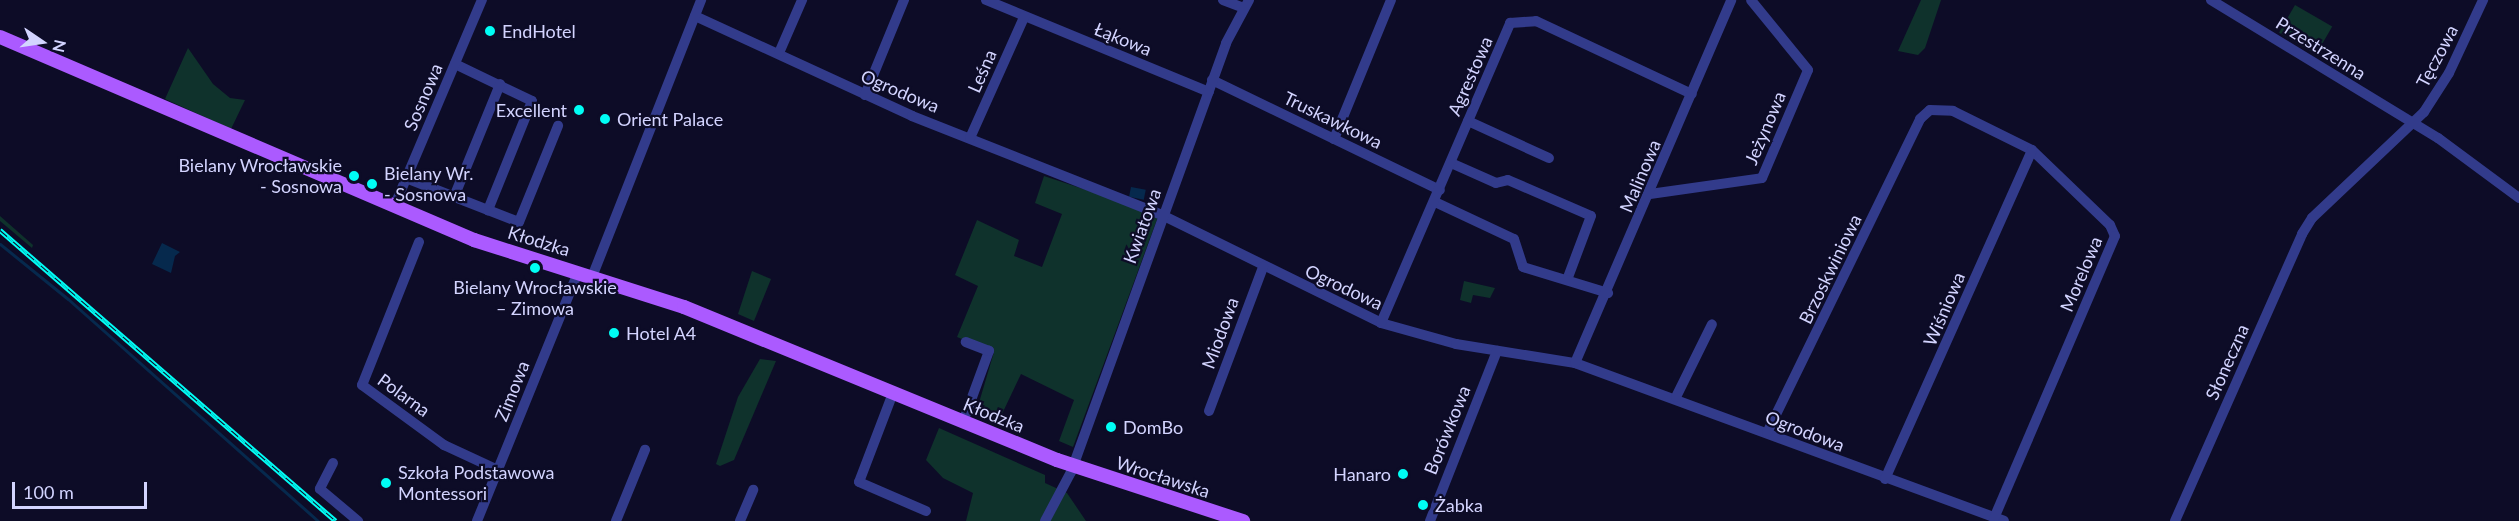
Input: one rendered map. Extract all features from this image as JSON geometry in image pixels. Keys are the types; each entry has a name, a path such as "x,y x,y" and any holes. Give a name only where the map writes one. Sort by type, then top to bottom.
{"main road":[{"name":"Kłodzka","path":"0,37 394,207 476,240 684,307 1073,466"},
{"name":"Wrocławska","path":"1073,466 1243,521"}],"street":[{"name":"Sosnowa","path":"394,207 483,0"},
{"path":"592,277 701,0"},
{"path":"778,54 802,0"},
{"path":"865,95 904,0"},
{"name":"Łąkowa","path":"986,0 1209,92"},
{"path":"1223,0 1246,4"},
{"path":"1334,139 1391,0"},
{"name":"Malinowa","path":"1575,363 1608,293 1731,0"},
{"name":"Jeżynowa","path":"1650,194 1762,178 1808,70 1751,0"},
{"name":"Przestrzenna","path":"2211,0 2414,125 2519,198"},
{"name":"Tęczowa","path":"2312,218 2414,125 2449,73 2483,0"},
{"name":"Kwiatowa","path":"1045,521 1073,466 1212,80 1246,4"},
{"name":"Ogrodowa","path":"695,16 865,95 1164,216 1263,267 1381,323 1497,351 1575,363 1676,398 1885,479 1999,520"},
{"name":"Leśna","path":"970,138 1024,17"},
{"name":"Agrestowa","path":"1381,323 1435,202 1510,23 1521,19 1536,21 1692,94"},
{"path":"455,64 532,101 488,210"},
{"name":"Truskawkowa","path":"1212,80 1440,190"},
{"path":"454,197 500,84"},
{"name":"Morelowa","path":"1920,119 1930,110 1945,109 2032,150 2110,225 2115,236 1999,520"},
{"name":"Brzoskwiniowa","path":"1767,433 1920,119"},
{"path":"1468,121 1549,158"},
{"path":"406,178 519,222 558,126"},
{"name":"Wiśniowa","path":"1885,479 2032,150"},
{"path":"1451,163 1496,183 1508,180 1591,216 1567,280"},
{"path":"1435,202 1514,239 1523,267 1608,293"},
{"name":"Słoneczna","path":"2175,521 2292,254 2312,218"},
{"name":"Polarna","path":"419,242 362,385 444,445 498,470"},
{"name":"Miodowa","path":"1209,411 1263,267"},
{"name":"Zimowa","path":"477,521 578,272"},
{"path":"1676,398 1712,324"},
{"path":"963,422 989,351 966,342"},
{"name":"Borówkowa","path":"1430,521 1497,351"},
{"path":"893,393 859,482 926,511"},
{"path":"616,521 645,450"},
{"path":"333,463 320,489 358,521"},
{"path":"740,521 753,490"}],"green space":[{"path":"1921,0 1941,0 1925,48 1918,55 1898,51"},
{"path":"2295,5 2332,26 2316,54 2279,33"},
{"path":"188,48 213,84 230,98 245,100 231,129 165,99"},
{"path":"1044,176 1159,214 1073,447 1059,441 1074,400 1021,374 1002,414 978,406 994,352 957,337 978,286 955,275 977,220 1019,240 1014,256 1042,267 1062,214 1035,203"},
{"path":"0,216 33,245 32,248 0,221"},
{"path":"752,271 771,279 754,321 738,314"},
{"path":"1464,281 1495,288 1490,298 1473,295 1471,303 1460,300"},
{"path":"760,359 776,361 734,460 720,466 716,464 738,397"},
{"path":"939,428 1045,475 1045,483 1067,493 1086,521 966,521 973,493 943,478 926,460"}],"water":[{"path":"1131,187 1146,190 1144,200 1129,197"},
{"path":"162,243 180,252 175,256 171,273 152,264"}],"waterway":[{"path":"0,244 68,299 318,521"}],"railway":[{"path":"0,230 336,521"}],"place":[{"name":"EndHotel","path":"490,31"},
{"name":"Excellent","path":"579,110"},
{"name":"Orient Palace","path":"605,119"},
{"name":"Bielany Wrocławskie - Sosnowa","path":"354,176"},
{"name":"Bielany Wr. - Sosnowa","path":"372,184"},
{"name":"Bielany Wrocławskie – Zimowa","path":"535,268"},
{"name":"Hotel A4","path":"614,333"},
{"name":"DomBo","path":"1111,427"},
{"name":"Hanaro","path":"1403,474"},
{"name":"Szkoła Podstawowa Montessori","path":"386,483"},
{"name":"Żabka","path":"1423,505"}]}
